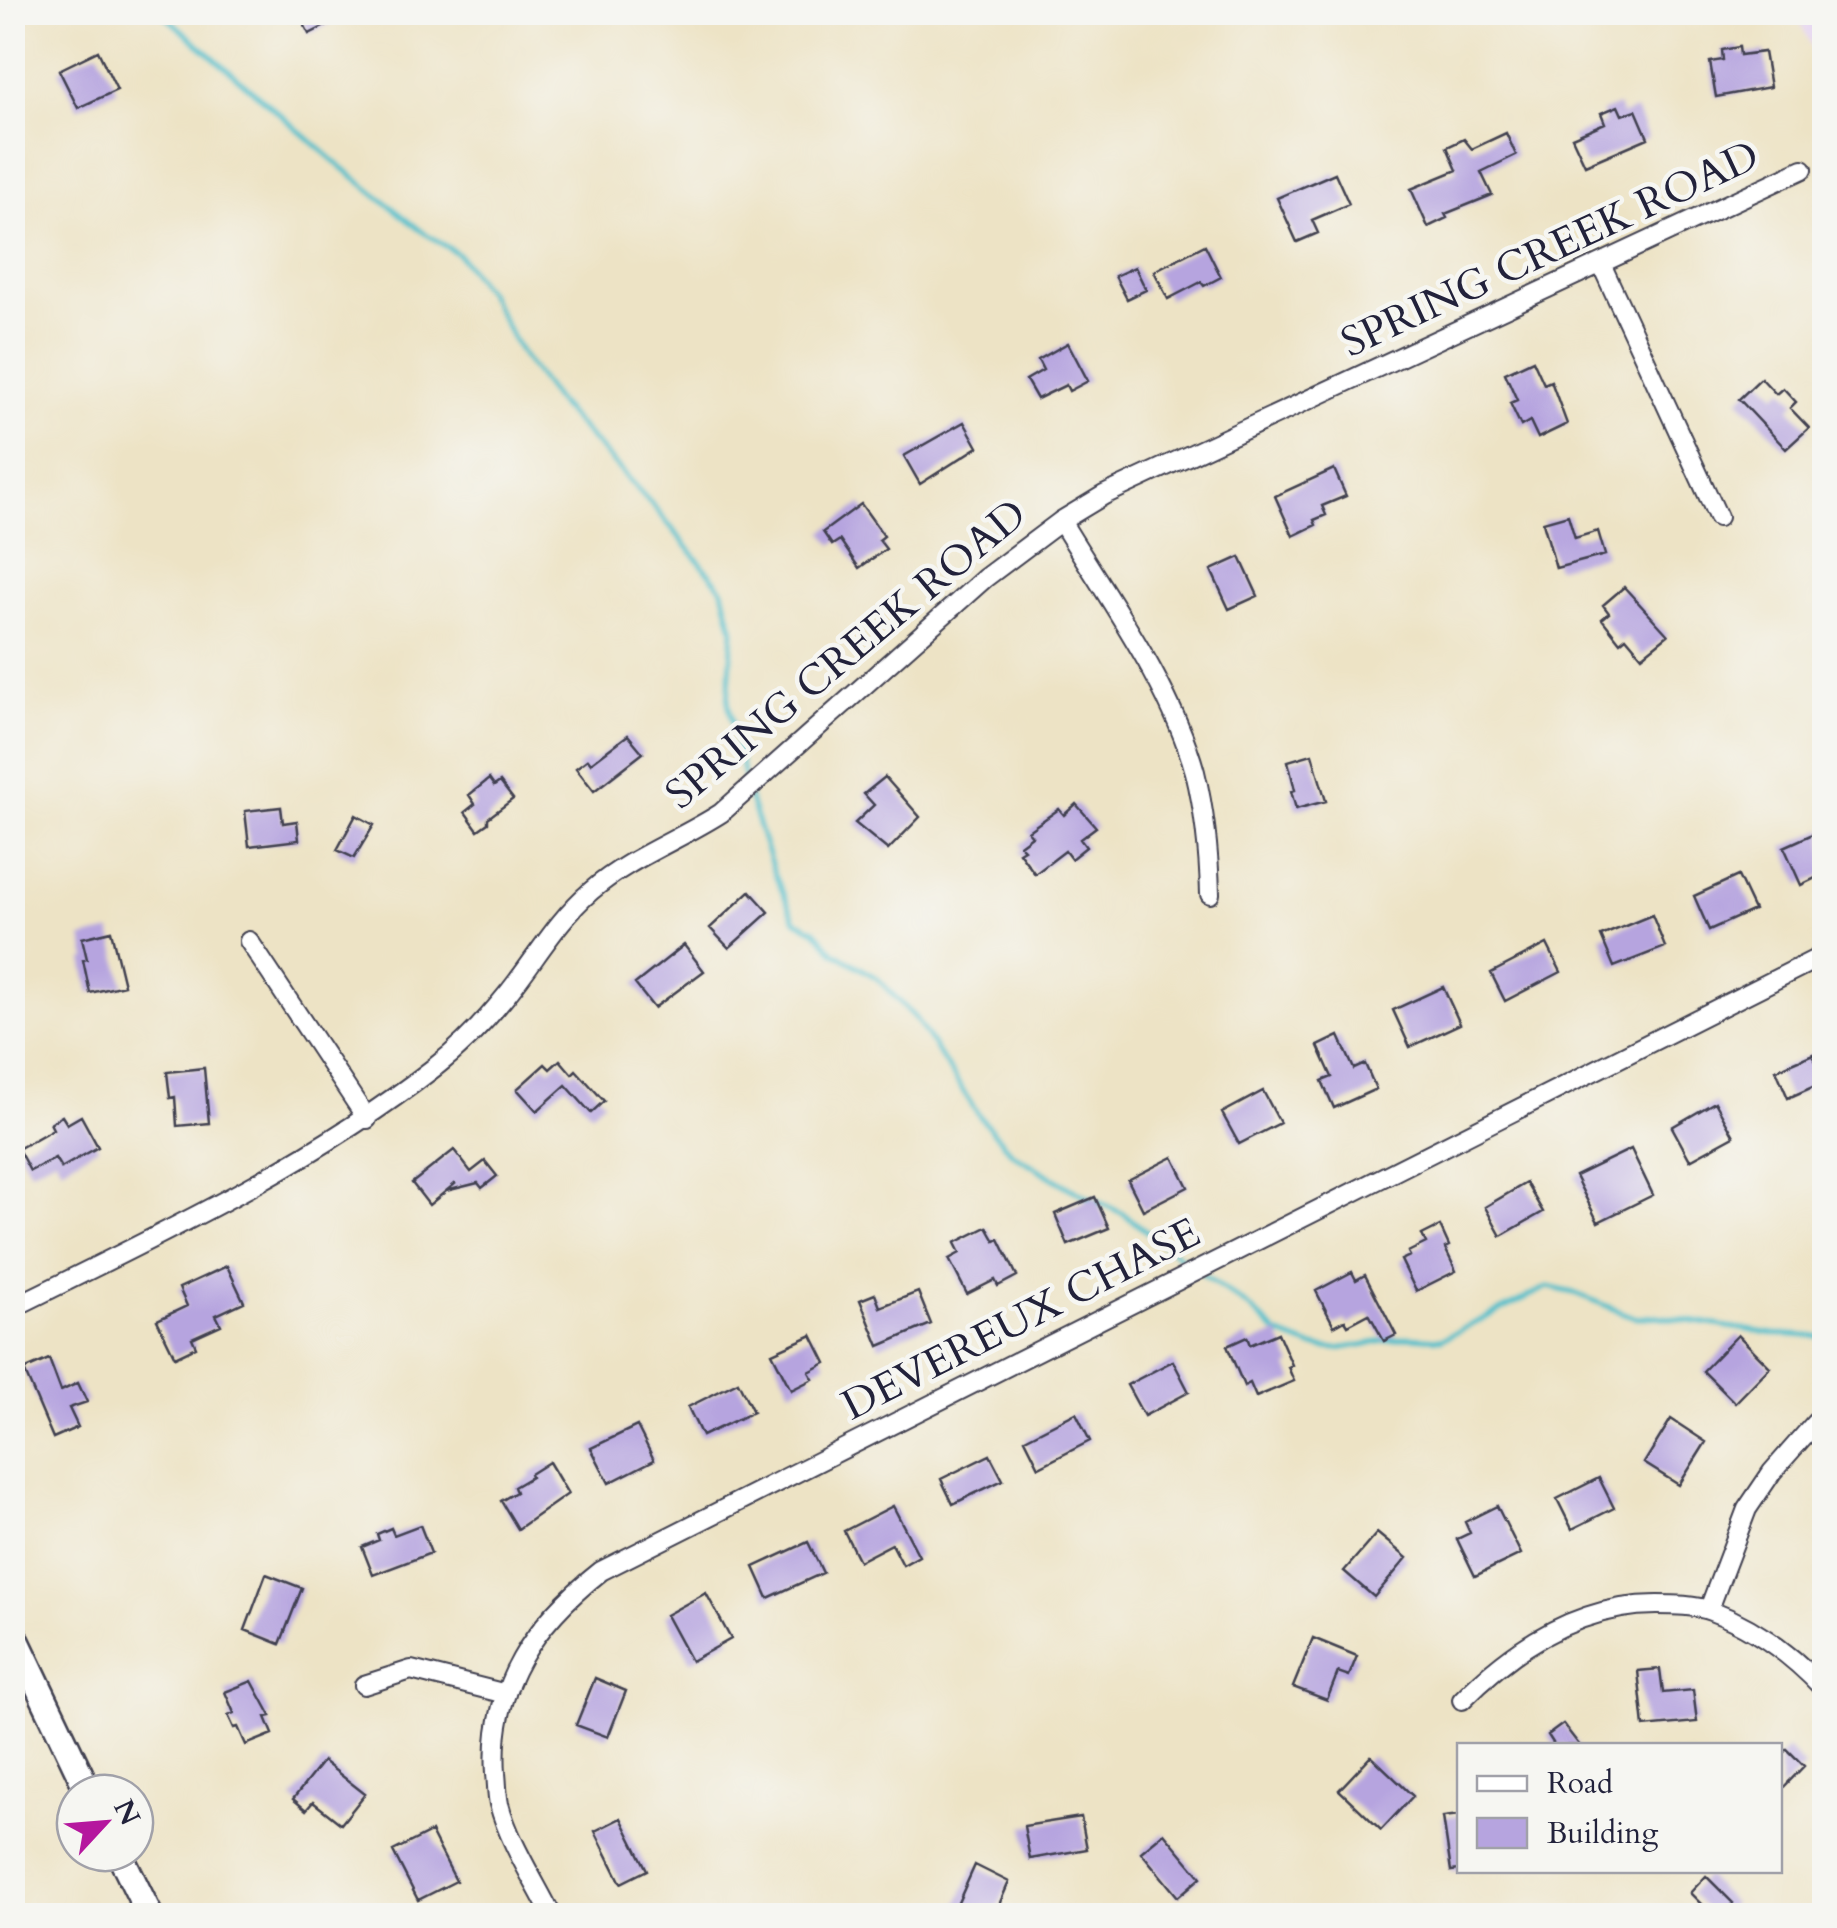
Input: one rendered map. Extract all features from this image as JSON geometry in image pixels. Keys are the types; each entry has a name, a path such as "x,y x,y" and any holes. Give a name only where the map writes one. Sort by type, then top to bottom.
{"street":[{"name":"SPRING CREEK ROAD","path":"12,1308 282,1170 367,1119 475,1032 554,930 591,890 721,812 985,578 1062,521 1149,472 1602,266 1803,169"},
{"path":"1602,266 1718,517"},
{"path":"1062,521 1156,680 1180,730 1204,811 1210,894"},
{"path":"250,941 367,1119"},
{"name":"DEVEREUX CHASE","path":"552,1916 499,1804 494,1749 498,1715 542,1626 566,1599 601,1571 1824,955"},
{"path":"1708,1609 1746,1509 1772,1472 1824,1413"},
{"path":"1462,1700 1491,1670 1531,1642 1589,1615 1636,1605 1708,1609 1772,1642 1824,1689"},
{"path":"12,1631 79,1773"},
{"path":"364,1685 411,1670 506,1694"},
{"path":"129,1873 150,1916"}],"shaded area":[{"path":"1796,13 1824,13 1824,73"}],"building":[{"path":"298,12 353,12 309,34"},
{"path":"1739,47 1740,55 1764,52 1770,87 1716,97 1710,62 1723,60 1722,50"},
{"path":"98,51 117,90 78,108 59,70"},
{"path":"1618,106 1622,115 1636,110 1648,138 1585,165 1572,137 1605,123 1601,113"},
{"path":"1506,133 1516,155 1481,172 1492,195 1445,214 1447,218 1428,227 1411,189 1457,170 1447,147 1464,139 1472,149"},
{"path":"1335,173 1349,204 1312,220 1318,233 1297,242 1277,198"},
{"path":"1205,245 1221,277 1204,286 1201,282 1168,299 1154,271"},
{"path":"1135,267 1146,290 1127,299 1115,276"},
{"path":"1068,343 1088,381 1069,391 1066,385 1037,399 1026,380 1043,370 1038,360"},
{"path":"1533,360 1544,384 1551,381 1567,424 1538,438 1530,421 1521,426 1510,403 1517,400 1505,373"},
{"path":"1761,378 1776,394 1783,388 1796,402 1790,408 1809,428 1786,449 1739,399"},
{"path":"964,422 978,447 920,484 904,456"},
{"path":"1334,469 1346,496 1322,506 1326,515 1314,520 1316,525 1293,536 1275,496"},
{"path":"861,504 884,536 879,540 886,549 859,568 840,540 832,545 823,532"},
{"path":"1568,515 1575,538 1598,531 1605,555 1556,568 1543,522"},
{"path":"1240,557 1258,596 1229,609 1211,570"},
{"path":"1624,587 1668,635 1642,656 1626,637 1620,642 1602,619 1609,613 1603,605"},
{"path":"628,735 643,753 594,791 576,768 588,759 591,763"},
{"path":"1312,754 1326,801 1296,809 1288,761"},
{"path":"885,777 920,817 888,850 855,823 874,805 864,794"},
{"path":"489,779 494,786 500,782 513,799 478,830 465,812 475,804 469,795"},
{"path":"1076,804 1096,827 1080,839 1086,847 1071,859 1065,851 1035,874 1019,852 1024,849 1020,845 1032,836 1028,831 1059,809 1064,815"},
{"path":"281,807 283,823 297,821 299,840 249,846 245,811"},
{"path":"356,815 374,825 354,858 337,850"},
{"path":"1824,829 1824,874 1801,885 1784,847"},
{"path":"1738,876 1754,910 1709,930 1694,896"},
{"path":"750,891 769,912 729,948 710,928"},
{"path":"1652,915 1665,947 1614,967 1601,936"},
{"path":"111,931 124,985 90,993 82,938"},
{"path":"1547,944 1561,972 1505,1001 1491,973"},
{"path":"684,945 704,971 654,1008 635,984"},
{"path":"1443,987 1460,1024 1410,1047 1393,1010"},
{"path":"1339,1036 1354,1069 1365,1064 1376,1089 1334,1108 1322,1081 1332,1077 1318,1046"},
{"path":"1813,1054 1824,1082 1788,1098 1776,1070"},
{"path":"560,1060 572,1074 576,1070 604,1101 591,1113 566,1085 537,1111 517,1089 545,1064 550,1069"},
{"path":"204,1068 209,1123 177,1126 175,1097 170,1098 167,1072"},
{"path":"1263,1091 1280,1123 1239,1144 1222,1113"},
{"path":"1715,1102 1734,1136 1690,1160 1672,1127"},
{"path":"62,1116 67,1124 81,1116 98,1147 61,1168 55,1158 30,1171 18,1149 53,1129 50,1123"},
{"path":"1631,1149 1653,1195 1598,1222 1575,1176"},
{"path":"454,1150 471,1172 485,1161 497,1176 482,1188 478,1183 446,1191 429,1205 412,1183"},
{"path":"1173,1157 1188,1187 1143,1210 1128,1180"},
{"path":"1526,1183 1543,1212 1501,1236 1485,1207"},
{"path":"1095,1197 1109,1228 1068,1245 1055,1214"},
{"path":"1440,1226 1456,1271 1416,1291 1401,1260 1426,1243 1422,1235"},
{"path":"987,1227 995,1241 999,1239 1017,1276 998,1286 995,1280 967,1294 949,1259 960,1253 955,1243"},
{"path":"227,1266 244,1302 216,1315 221,1325 192,1338 196,1347 175,1357 157,1320 187,1306 179,1288"},
{"path":"1352,1272 1356,1280 1365,1275 1396,1335 1384,1341 1369,1314 1348,1325 1345,1320 1334,1326 1316,1291"},
{"path":"918,1292 931,1324 879,1346 860,1300 875,1294 880,1307"},
{"path":"1278,1333 1292,1365 1288,1367 1294,1381 1256,1397 1250,1383 1244,1386 1227,1346 1247,1337 1250,1345"},
{"path":"812,1335 826,1363 809,1372 813,1379 791,1390 772,1353"},
{"path":"1738,1335 1770,1367 1735,1403 1703,1371"},
{"path":"49,1359 61,1391 78,1383 87,1402 69,1408 78,1427 53,1438 24,1370"},
{"path":"1173,1361 1189,1392 1144,1416 1127,1385"},
{"path":"738,1382 753,1412 702,1436 688,1407"},
{"path":"1076,1413 1090,1441 1039,1467 1025,1439"},
{"path":"1671,1419 1706,1442 1679,1485 1644,1463"},
{"path":"637,1426 654,1460 609,1483 591,1448"},
{"path":"990,1455 1003,1480 953,1504 941,1479"},
{"path":"549,1462 568,1494 518,1529 501,1501"},
{"path":"1599,1478 1614,1508 1572,1529 1557,1499"},
{"path":"893,1506 919,1556 903,1565 892,1544 859,1561 844,1531"},
{"path":"1497,1506 1521,1554 1475,1576 1457,1539 1470,1533 1465,1522"},
{"path":"420,1525 431,1553 373,1575 362,1547 379,1540 377,1534 391,1528 394,1535"},
{"path":"1377,1533 1407,1558 1374,1597 1344,1571"},
{"path":"808,1542 823,1573 768,1598 754,1567"},
{"path":"266,1574 302,1588 280,1644 245,1630"},
{"path":"706,1593 731,1639 691,1661 666,1615"},
{"path":"1313,1638 1357,1656 1349,1676 1338,1672 1327,1700 1293,1687"},
{"path":"1660,1669 1663,1693 1693,1690 1697,1722 1644,1727 1638,1671"},
{"path":"595,1678 626,1691 608,1737 576,1725"},
{"path":"252,1681 271,1716 266,1717 273,1734 246,1745 228,1715 234,1713 225,1692"},
{"path":"1563,1724 1578,1743 1553,1743 1548,1735"},
{"path":"1787,1749 1804,1766 1782,1789 1782,1755"},
{"path":"1371,1756 1413,1796 1381,1830 1339,1790"},
{"path":"323,1761 365,1794 341,1824 313,1802 306,1810 293,1799"},
{"path":"1457,1815 1457,1870 1451,1871 1443,1817"},
{"path":"1081,1817 1087,1849 1030,1859 1024,1826"},
{"path":"621,1818 647,1870 621,1883 595,1831"},
{"path":"431,1832 456,1881 418,1900 393,1851"},
{"path":"1164,1833 1201,1877 1178,1897 1141,1852"},
{"path":"975,1865 1009,1882 994,1916 952,1916"},
{"path":"1706,1876 1733,1903 1721,1916 1713,1916 1690,1893"}],"waterway":[{"path":"12,14 19,12"},
{"path":"161,12 333,160 420,230 458,254 557,402 656,509 723,590 733,630 728,702 746,786"},
{"path":"749,797 774,873 795,920 815,930 834,952 877,978 915,1018 980,1117 1012,1153 1071,1189 1124,1214 1193,1267"},
{"path":"1202,1274 1250,1308 1278,1334 1312,1347 1338,1349 1408,1337 1442,1339 1548,1287 1637,1318 1657,1316 1774,1334 1824,1337"}]}
